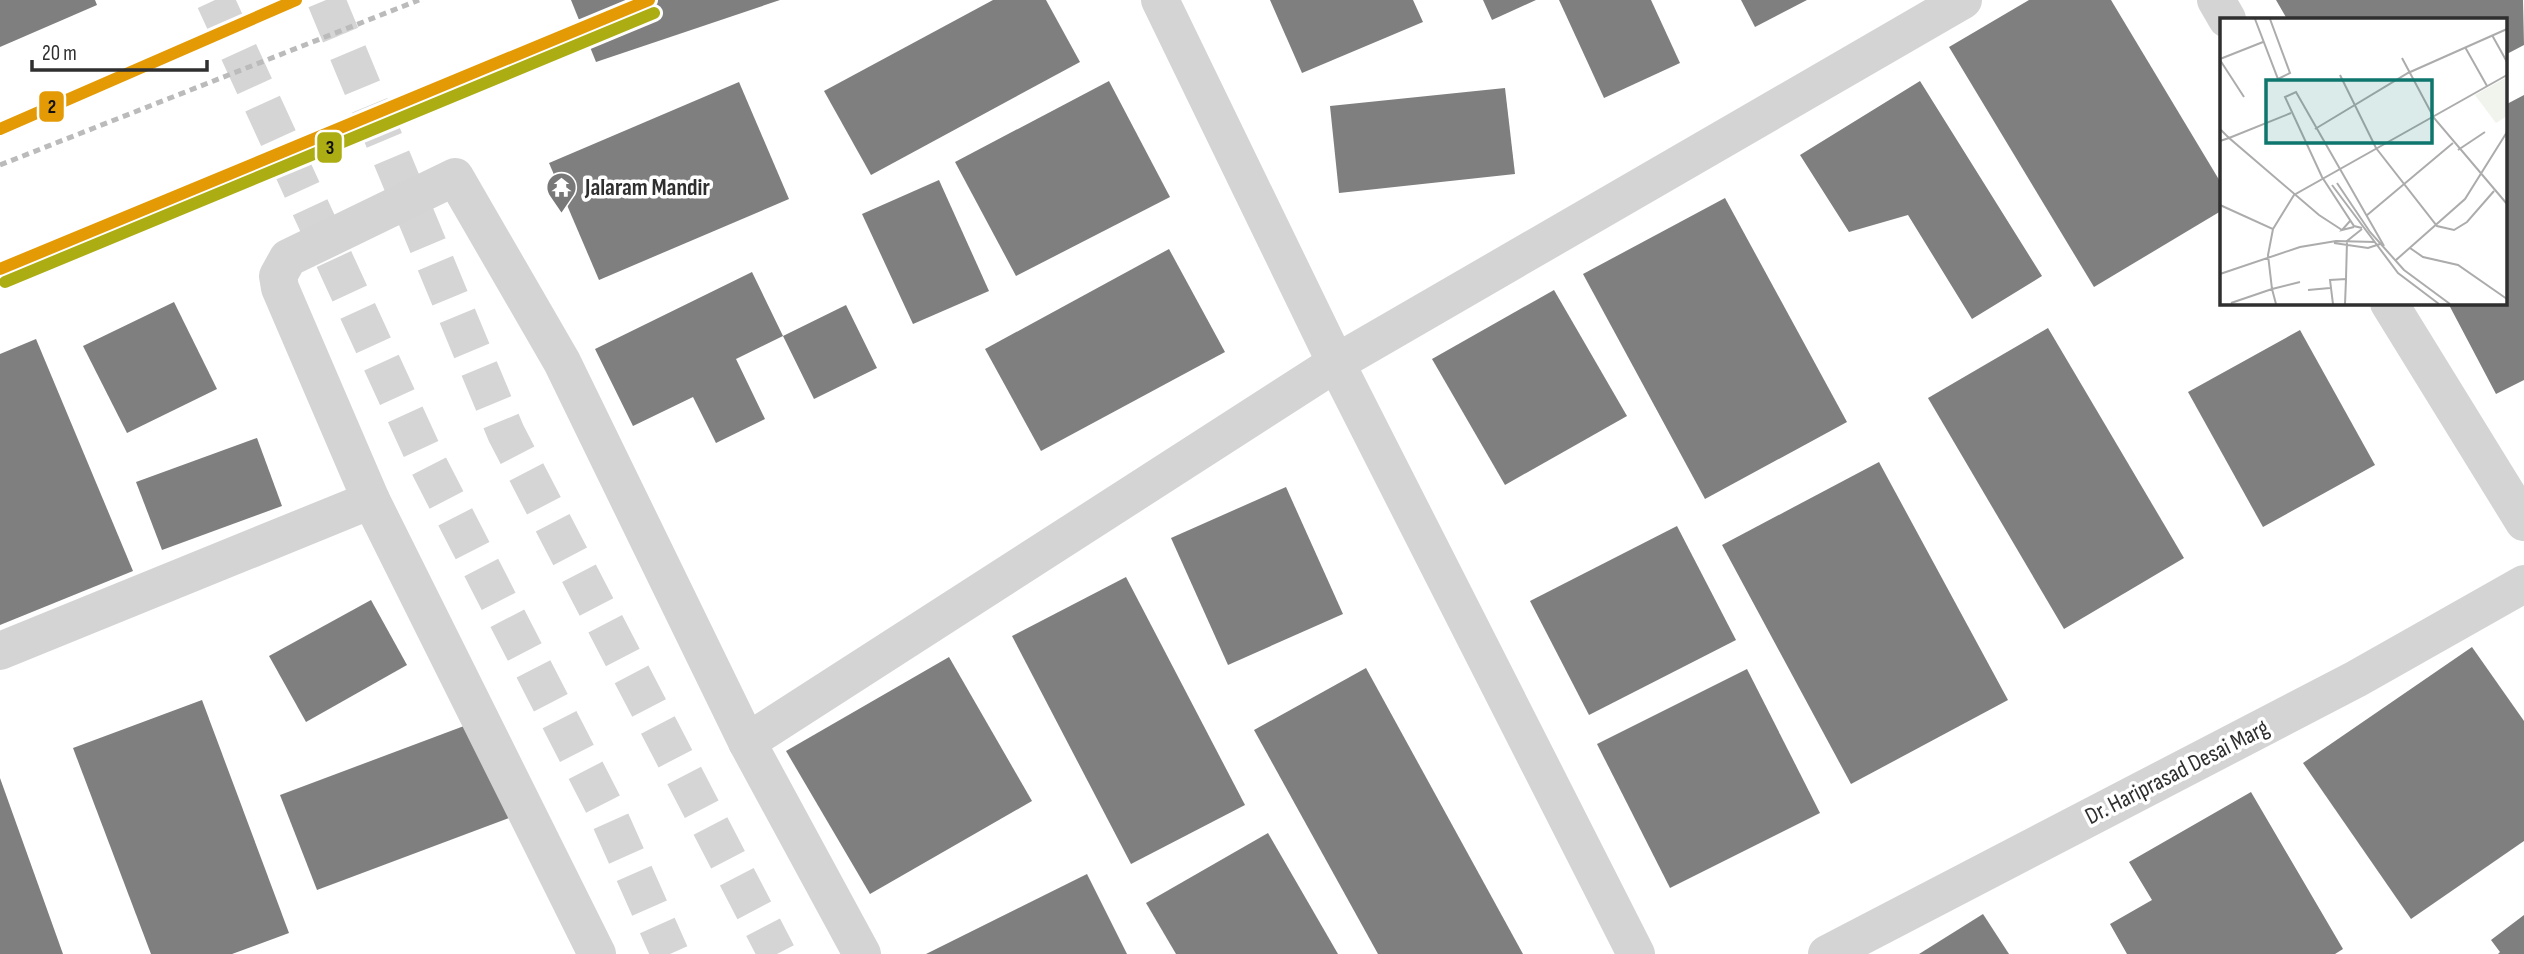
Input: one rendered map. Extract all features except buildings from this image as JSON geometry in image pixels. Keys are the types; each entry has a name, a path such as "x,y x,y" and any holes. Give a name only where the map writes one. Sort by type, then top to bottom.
{"street":[{"path":"1160,0 1336,363 1636,954"},
{"path":"747,742 1336,363 1963,0"},
{"path":"2217,0 2226,18"},
{"path":"597,954 371,500 280,288 278,276 288,258 457,177 562,362 747,742 862,954"},
{"path":"2390,304 2524,522"},
{"path":"0,651 371,500"},
{"name":"Dr. Hariprasad Desai Marg","path":"1827,954 2356,679 2524,584"}],"tunnel":[{"path":"215,0 428,464 605,808 670,954"},
{"path":"326,0 506,433 777,954"}],"railway":[{"path":"0,165 419,0"}],"transit line":[{"name":"2","path":"0,129 296,0"},
{"name":"2","path":"0,269 649,0"},
{"name":"3","path":"5,282 654,13"}],"place":[{"name":"Jalaram Mandir","path":"562,214"}]}
